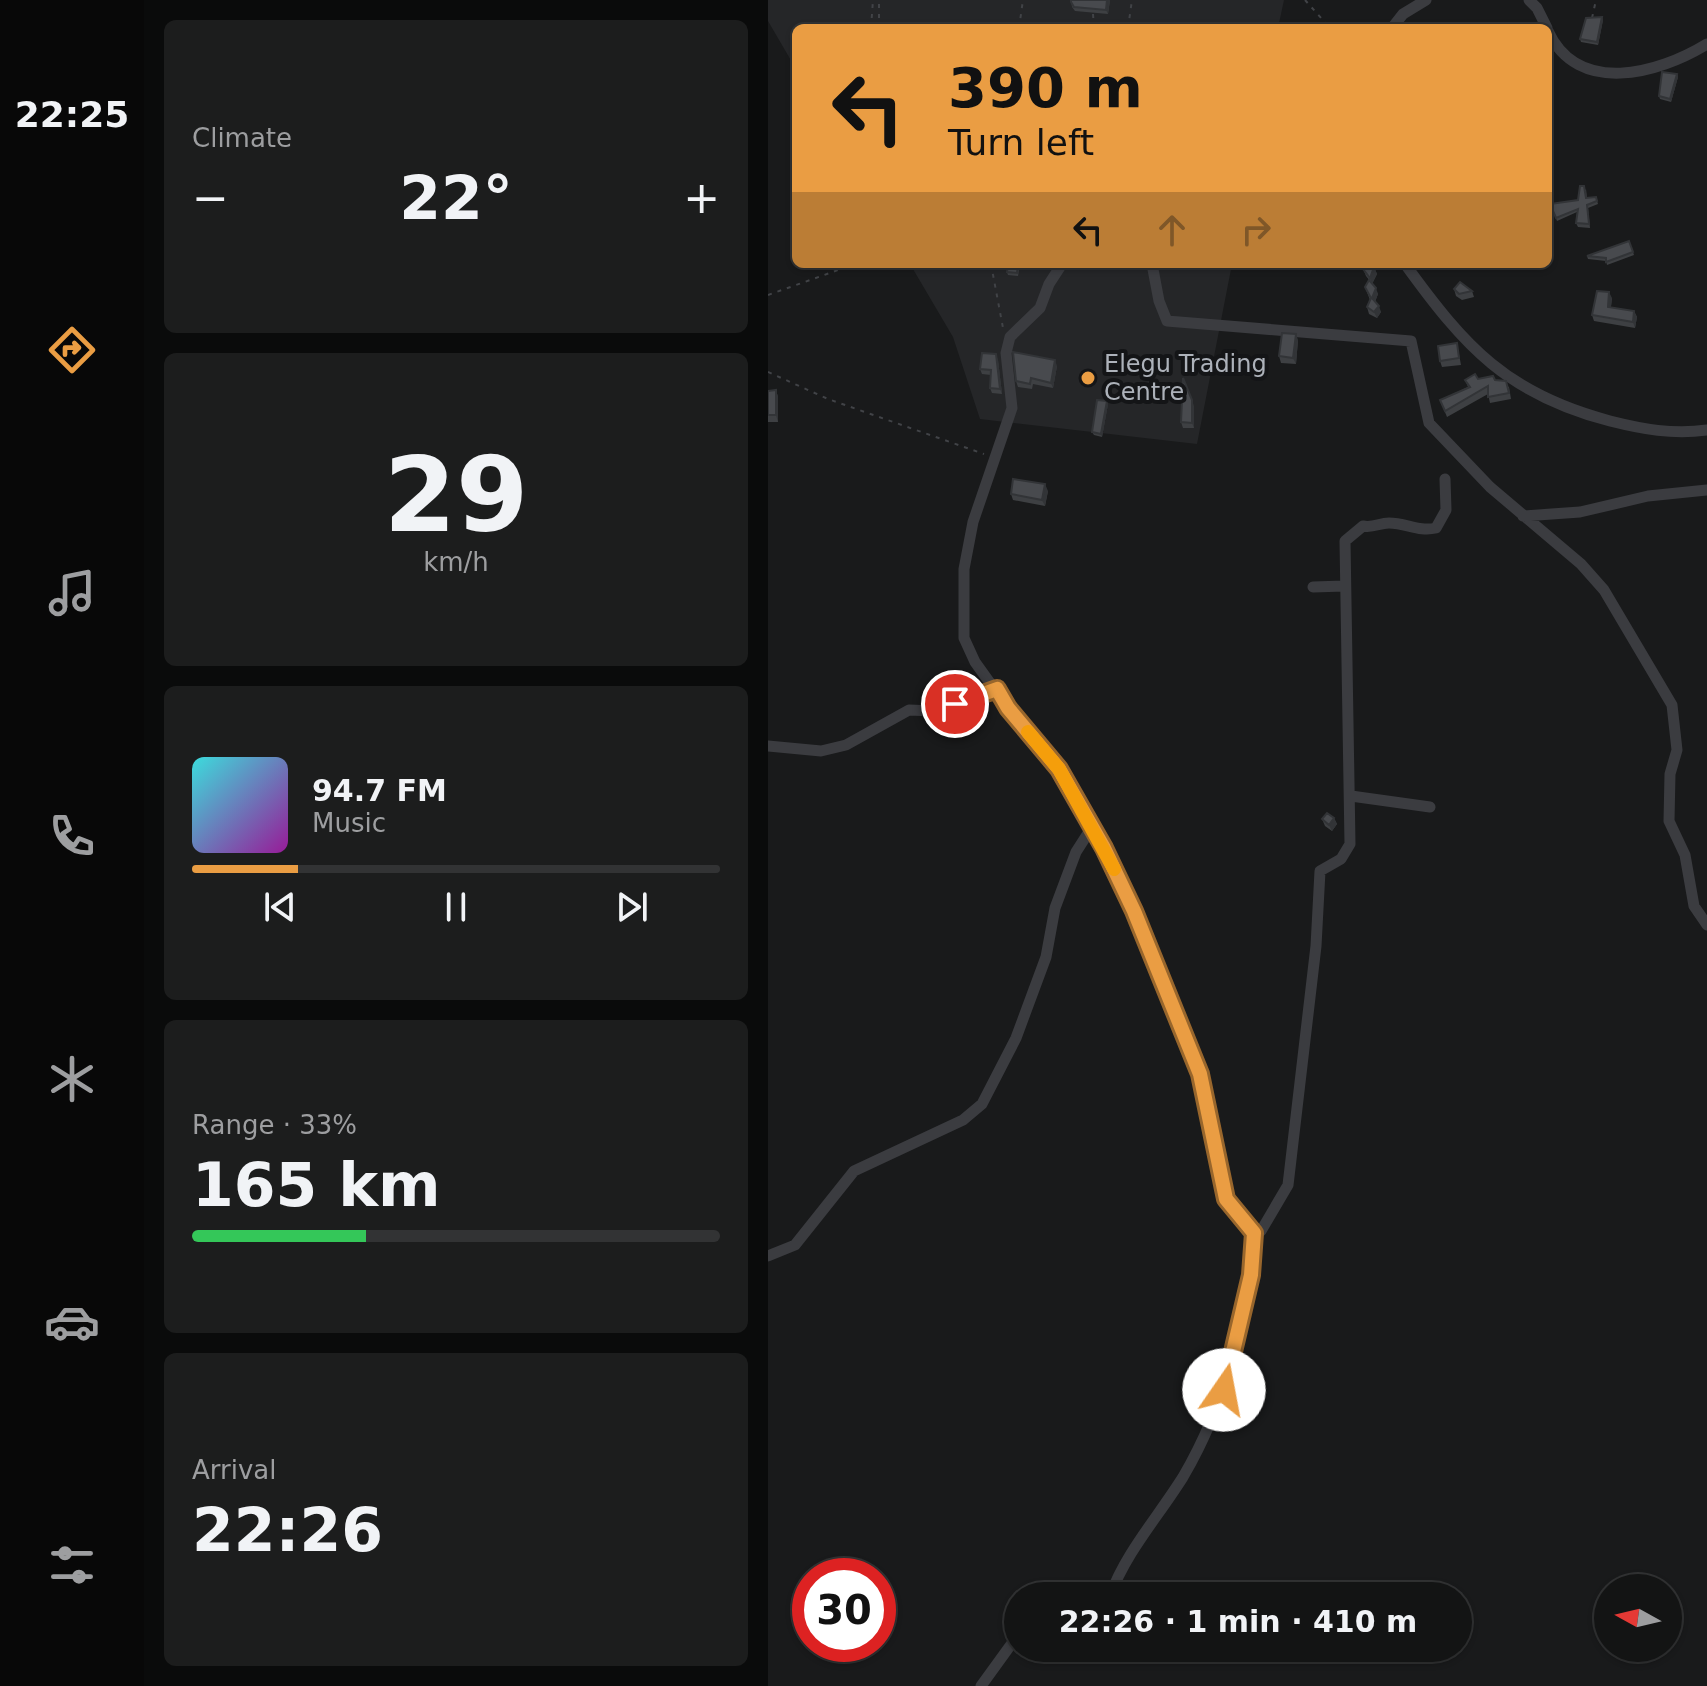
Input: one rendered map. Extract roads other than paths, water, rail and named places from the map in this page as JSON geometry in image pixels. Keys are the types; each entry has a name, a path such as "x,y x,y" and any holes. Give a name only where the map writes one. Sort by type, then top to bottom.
{"street":[{"path":"1395,24 1403,14 1426,0"},
{"path":"1529,0 1537,8 1544,24"},
{"path":"1552,38 1571,63 1588,72 1606,74 1631,71 1688,55 1707,44"},
{"path":"1059,268 1040,308 1010,337 1006,353 1012,408 973,522 962,606 964,638 975,662 1008,708 1059,769 1134,911 1200,1074 1226,1199 1254,1233 1251,1275 1224,1390 1205,1437 1169,1498 1121,1566 1115,1582"},
{"path":"1153,268 1159,301 1167,321 1411,341 1429,423 1490,487 1581,564 1604,590 1672,705 1677,750 1670,774 1669,821 1685,855 1694,906 1707,925"},
{"path":"1408,268 1441,314 1471,346 1499,372 1543,399 1582,413 1665,433 1707,430"},
{"path":"1254,1233 1261,1231 1288,1185 1316,946 1320,871 1341,859 1350,844 1345,541 1363,526 1373,528 1389,523 1421,530 1436,528 1446,510 1445,479"},
{"path":"1523,516 1580,512 1648,496 1707,490"},
{"path":"1313,587 1344,586"},
{"path":"768,746 821,751 834,748 909,710 934,711 997,689"},
{"path":"1351,796 1430,807"},
{"path":"768,1256 795,1245 854,1171 963,1120 982,1104 1016,1038 1046,957 1055,908 1076,852 1092,827"},
{"path":"981,1686 1004,1654"}],"place":[{"name":"Elegu Trading Centre","path":"1088,378"}]}
